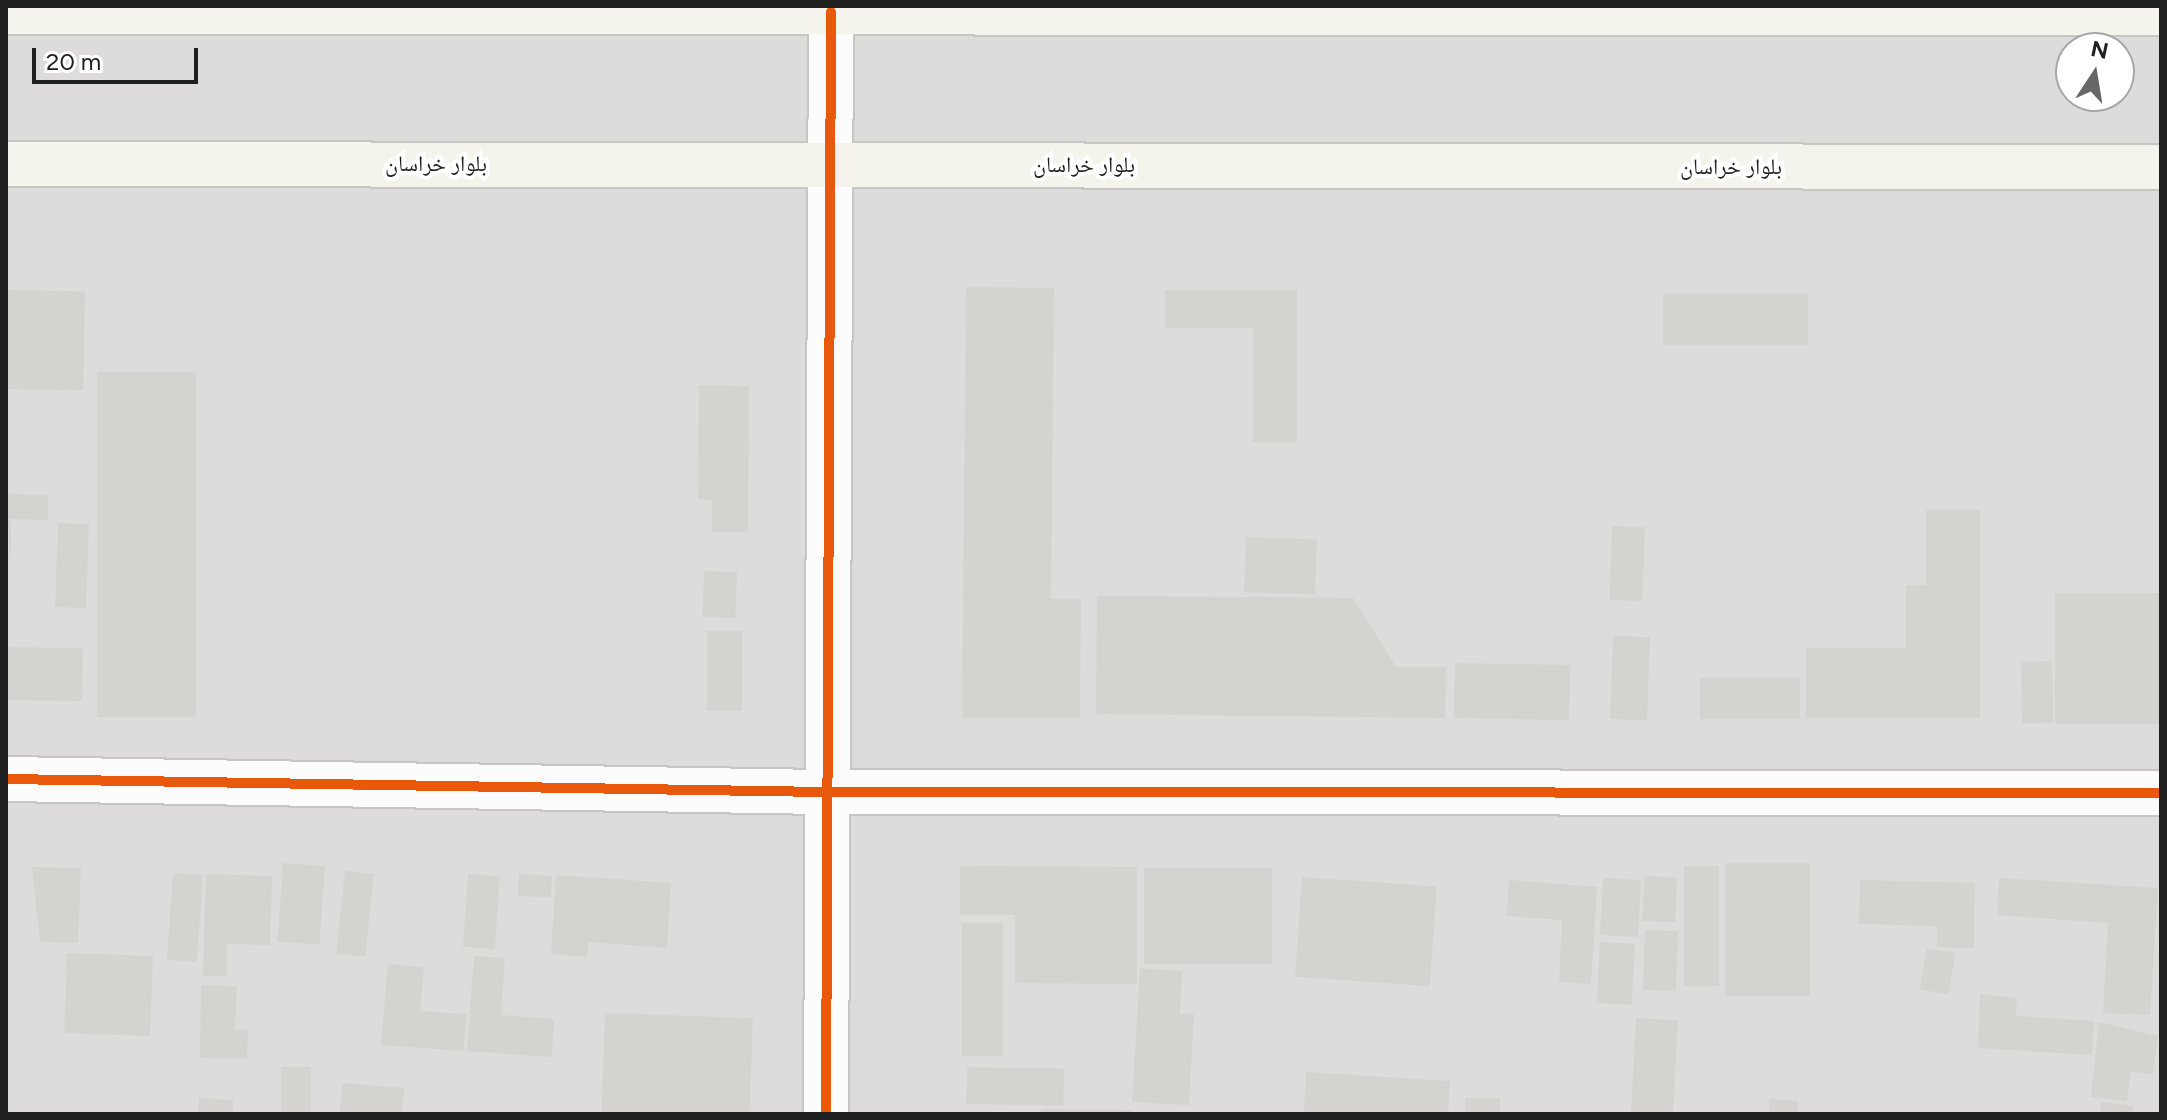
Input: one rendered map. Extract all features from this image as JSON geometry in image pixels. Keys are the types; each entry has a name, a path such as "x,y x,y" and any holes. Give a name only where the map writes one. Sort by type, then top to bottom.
{"main road":[{"path":"6,12 2161,13"},
{"name":"بلوار خراسان","path":"6,164 2161,167"}],"street":[{"path":"826,1114 831,12"},
{"path":"6,779 827,792 2161,793"}],"shaded area":[{"path":"6,6 2161,6 2161,1114 6,1114"}],"building":[{"path":"966,287 1054,288 1051,599 1081,599 1080,718 962,718"},
{"path":"6,290 85,291 83,390 6,389"},
{"path":"1165,290 1297,290 1297,442 1253,442 1253,328 1165,328"},
{"path":"1663,294 1808,294 1808,345 1663,345"},
{"path":"97,372 196,372 196,717 97,717"},
{"path":"699,385 749,386 748,532 712,532 712,500 698,499"},
{"path":"6,494 48,495 48,520 11,519 11,572"},
{"path":"1926,510 1980,510 1980,718 1806,718 1806,648 1906,648 1906,585 1926,585"},
{"path":"58,523 89,524 86,608 55,607"},
{"path":"1612,526 1645,527 1642,601 1609,600"},
{"path":"1246,537 1317,539 1315,594 1244,592"},
{"path":"704,571 737,572 735,618 702,617"},
{"path":"2055,593 2161,593 2161,724 2055,724"},
{"path":"1097,596 1353,598 1396,667 1446,667 1445,718 1096,714"},
{"path":"707,631 742,631 742,711 707,711"},
{"path":"1613,636 1650,637 1647,720 1610,719"},
{"path":"6,647 83,648 82,701 6,700"},
{"path":"2052,661 2053,723 2022,724 2021,662"},
{"path":"1455,663 1570,665 1569,720 1454,718"},
{"path":"1700,678 1800,678 1800,719 1700,719"},
{"path":"283,863 325,866 319,945 277,942"},
{"path":"1725,863 1810,863 1810,996 1725,996"},
{"path":"960,866 1137,867 1137,984 1015,983 1015,915 960,915"},
{"path":"1684,866 1719,866 1719,986 1684,986"},
{"path":"32,867 81,868 78,943 40,942"},
{"path":"1144,868 1272,868 1272,964 1144,964"},
{"path":"345,871 374,874 365,957 336,954"},
{"path":"173,873 203,875 197,962 167,960"},
{"path":"206,874 272,876 270,945 227,944 227,976 203,976"},
{"path":"468,874 500,876 495,949 463,947"},
{"path":"519,874 552,876 551,898 518,896"},
{"path":"556,875 671,883 667,948 588,942 587,957 551,954"},
{"path":"1644,876 1677,877 1675,922 1642,921"},
{"path":"1302,877 1437,886 1430,986 1295,977"},
{"path":"1603,878 1641,880 1638,937 1600,935"},
{"path":"1999,878 2158,888 2150,1015 2103,1013 2108,923 1997,915"},
{"path":"1509,880 1597,887 1591,984 1559,982 1562,920 1507,916"},
{"path":"1860,880 1975,883 1974,948 1937,947 1937,926 1859,924"},
{"path":"962,923 1003,923 1003,1056 962,1056"},
{"path":"1645,930 1678,931 1676,991 1643,990"},
{"path":"1600,942 1635,944 1632,1005 1597,1003"},
{"path":"1927,948 1956,953 1948,994 1920,989"},
{"path":"67,953 153,956 150,1036 64,1033"},
{"path":"474,956 505,958 501,1015 554,1019 552,1057 467,1051"},
{"path":"388,964 424,967 420,1011 467,1014 463,1051 381,1045"},
{"path":"1140,968 1182,971 1180,1014 1194,1014 1189,1105 1132,1102"},
{"path":"201,985 237,986 235,1029 248,1030 247,1059 200,1058"},
{"path":"1980,994 2017,998 2016,1016 2094,1021 2092,1055 1978,1048"},
{"path":"605,1013 753,1018 750,1114 601,1114"},
{"path":"1636,1018 1678,1020 1673,1114 1631,1114"},
{"path":"2099,1022 2158,1036 2153,1074 2131,1072 2127,1101 2091,1097"},
{"path":"281,1067 311,1067 311,1114 281,1114"},
{"path":"967,1067 1064,1069 1063,1106 966,1104"},
{"path":"1306,1072 1450,1081 1448,1114 1304,1114"},
{"path":"342,1083 404,1088 402,1114 340,1114"},
{"path":"199,1098 233,1100 233,1114 198,1114"},
{"path":"1465,1098 1500,1098 1500,1114 1465,1114"},
{"path":"1769,1099 1798,1101 1797,1114 1769,1114"},
{"path":"2101,1102 2133,1106 2132,1114 2100,1114"},
{"path":"1041,1109 1131,1110 1131,1114 1041,1114"}],"cycle path":[{"path":"826,1114 831,12"},
{"path":"6,779 827,792 2161,793"}]}
